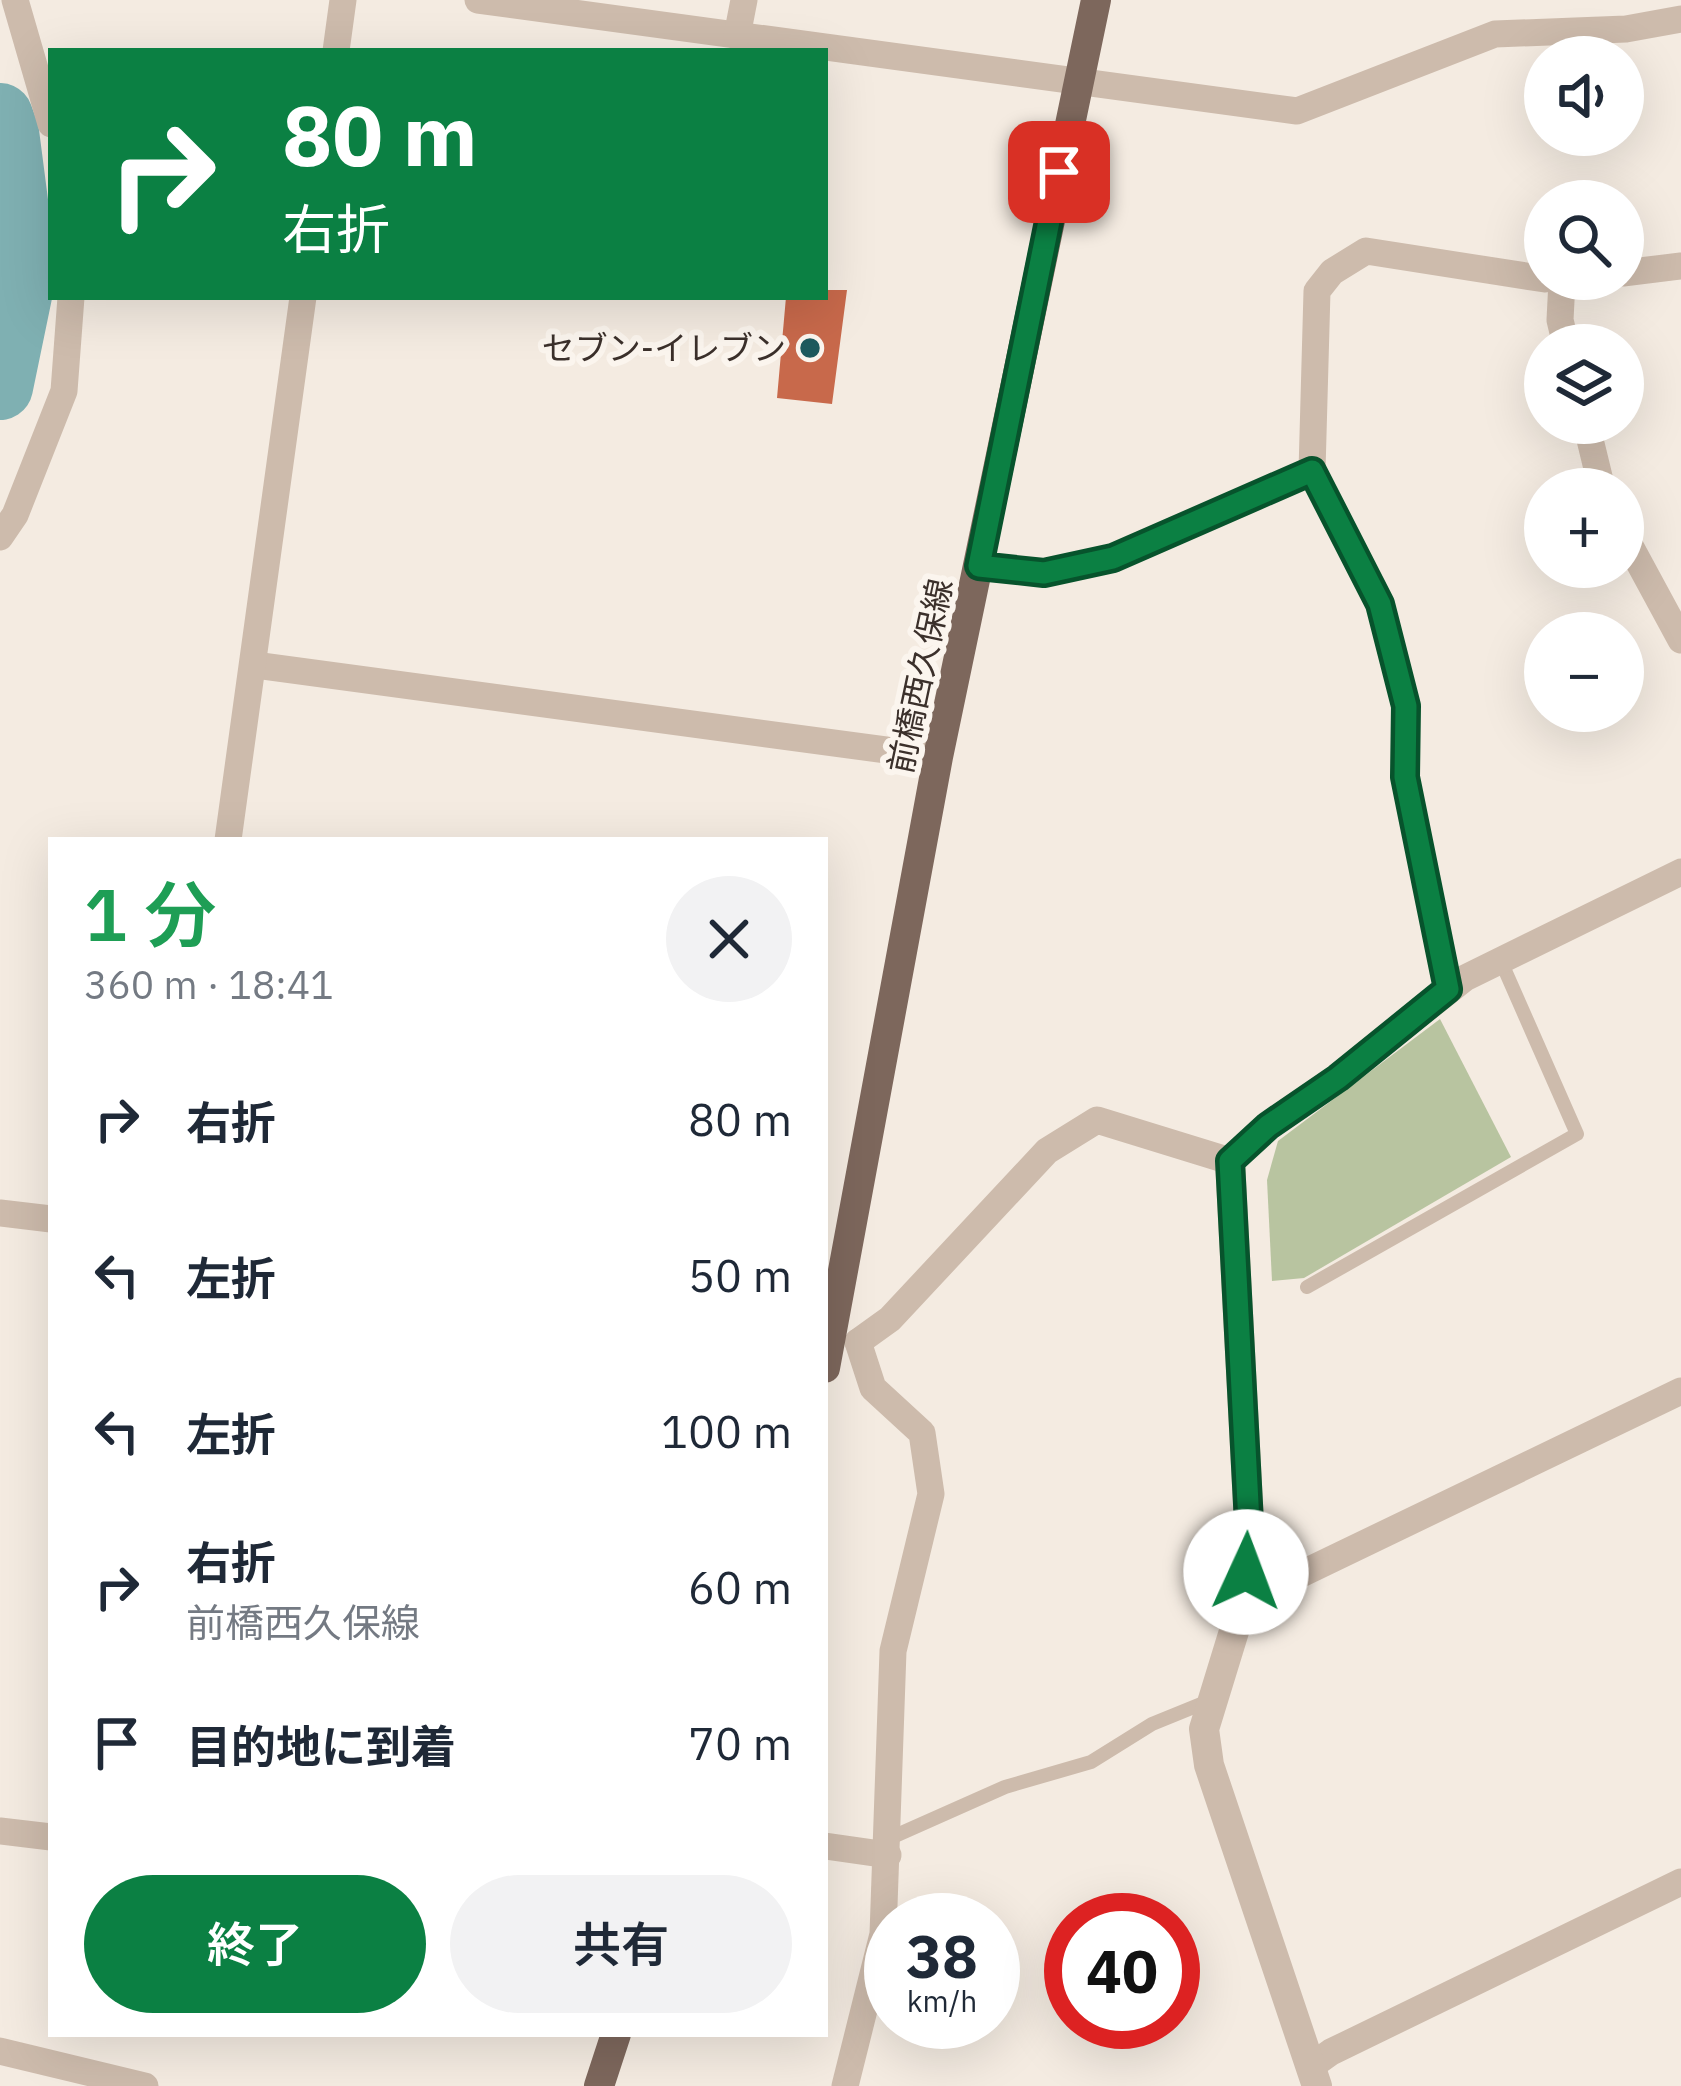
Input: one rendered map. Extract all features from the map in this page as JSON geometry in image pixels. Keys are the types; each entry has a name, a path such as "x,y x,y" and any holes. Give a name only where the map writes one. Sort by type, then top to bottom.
{"main road":[{"name":"前橋西久保線","path":"839,1336 938,757 1096,0"},
{"path":"599,2086 615,2037"}],"street":[{"path":"15,0 48,114"},
{"path":"336,48 343,0"},
{"path":"478,0 822,48"},
{"path":"737,36 744,0"},
{"path":"828,49 1297,111 1495,34 1626,28 1681,19"},
{"path":"1448,989 1405,777 1406,706 1380,604 1312,471 1317,291 1332,272 1366,251 1524,275"},
{"path":"1644,270 1681,266"},
{"path":"0,537 16,514 64,392 71,300"},
{"path":"227,837 303,300"},
{"path":"979,566 1044,573 1113,558 1312,471"},
{"path":"1644,572 1681,640"},
{"path":"254,665 938,757"},
{"path":"1230,1161 1268,1126 1338,1078 1448,989 1681,872"},
{"path":"845,2086 883,1934 893,1651 931,1494 922,1433 873,1388 839,1336 890,1319 1047,1151 1097,1120 1230,1161"},
{"path":"1230,1161 1250,1542 1243,1602 1204,1729 1209,1765 1314,2076"},
{"path":"0,1213 48,1219"},
{"path":"1243,1602 1681,1391"},
{"path":"0,1831 48,1837"},
{"path":"828,1846 888,1847"},
{"path":"1314,2076 1331,2052 1681,1882"},
{"path":"0,2051 145,2086"}],"lane":[{"path":"1307,1287 1577,1134 1500,959"},
{"path":"888,1847 1005,1787 1091,1762 1152,1724 1211,1700"}],"green space":[{"path":"1440,1019 1511,1157 1304,1278 1272,1281 1267,1180 1278,1141"}],"building":[{"name":"セブン-イレブン","path":"828,290 847,290 832,404 777,398 786,300 828,300"}],"waterway":[{"path":"0,116 24,271 0,387"}],"place":[{"name":"セブン-イレブン","path":"810,348"}],"route":[{"path":"1059,172 979,566 1044,573 1113,558 1312,471 1380,604 1406,706 1405,777 1448,989 1338,1078 1268,1126 1230,1161 1250,1542 1246,1572"}]}
